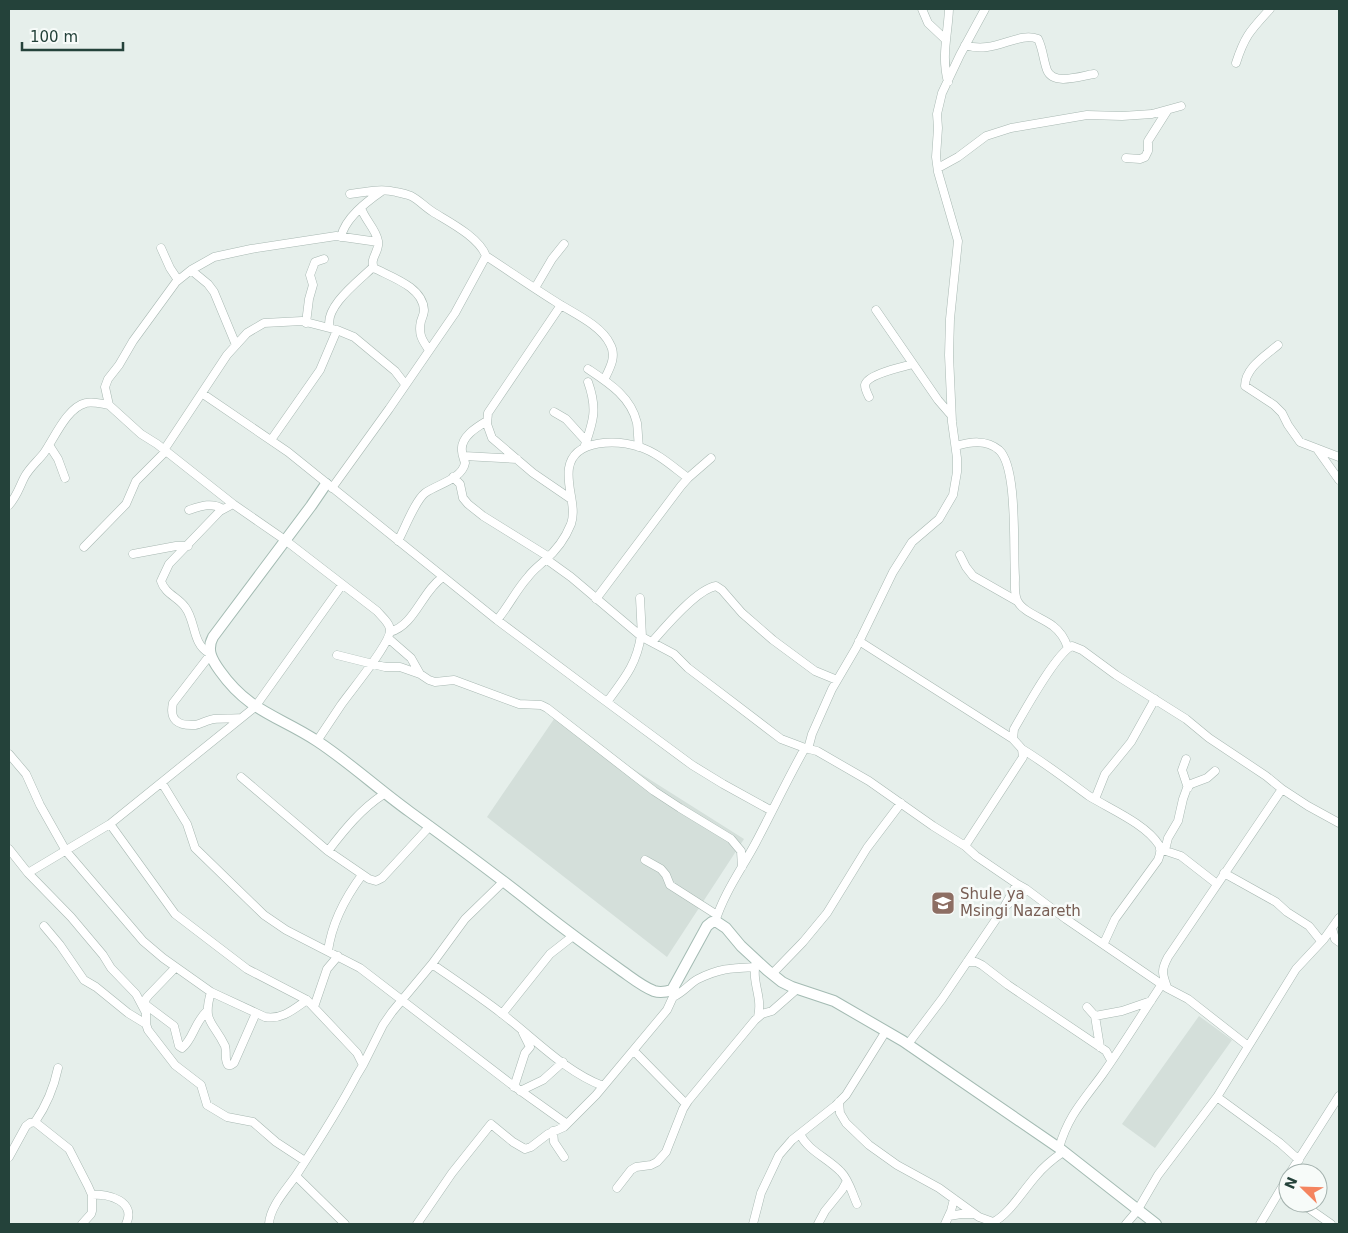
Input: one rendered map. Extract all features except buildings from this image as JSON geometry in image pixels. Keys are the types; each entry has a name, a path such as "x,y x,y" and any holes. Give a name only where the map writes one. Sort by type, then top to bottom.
{"street":[{"path":"922,9 928,23 945,39"},
{"path":"948,82 944,66 949,9"},
{"path":"233,504 223,510 169,564 161,581 168,593 186,608 200,646 210,654 230,685 255,707 317,741 384,794 504,881 573,936 638,982 654,991 665,992 672,990 707,926 716,919 729,886 742,867 785,782 806,749 837,680 859,641 893,572 918,536 939,520 954,496 957,472 956,446 951,414 949,379 950,319 958,241 936,157 937,114 942,93 985,9"},
{"path":"1236,63 1244,39 1258,20 1270,9"},
{"path":"965,45 979,48 992,47 1031,37 1038,39 1042,47 1048,72 1054,78 1061,79 1094,74"},
{"path":"938,168 958,157 986,136 1011,128 1086,115 1138,116 1181,106"},
{"path":"1126,158 1140,159 1145,157 1148,151 1148,141 1167,110"},
{"path":"341,237 346,224 361,208 382,191"},
{"path":"350,194 394,191 413,197 471,238 484,250 486,256 589,322 611,344 613,360 604,380"},
{"path":"361,208 378,242 372,261 373,267"},
{"path":"378,242 341,237 307,240 214,257 178,280 132,341 105,387 110,405 141,434 165,450 233,504 285,540 377,611 388,624 389,635 411,658 420,674"},
{"path":"536,288 552,259 564,244"},
{"path":"161,248 178,280"},
{"path":"241,718 211,719 196,724 180,723 173,718 171,712 173,703 210,654 210,643 213,637 405,384 455,313 486,256"},
{"path":"306,322 309,299 313,288 310,275 315,262 324,259"},
{"path":"373,267 393,277 421,298 424,311 419,331 429,350"},
{"path":"271,440 320,370 330,350 333,329 329,321 337,303 373,267"},
{"path":"191,270 208,284 214,292 236,344"},
{"path":"561,305 488,413 487,421 488,431 492,438 533,473 571,499"},
{"path":"876,310 942,406 951,414"},
{"path":"84,547 126,504 136,481 165,450 236,344 247,333 264,323 306,322 354,337 395,371 405,384"},
{"path":"1278,345 1250,370 1244,385 1274,405 1282,413 1300,442 1339,457"},
{"path":"869,397 865,387 872,376 913,364"},
{"path":"588,369 622,394 631,407 637,423 639,446"},
{"path":"497,620 508,608 527,578 563,540 574,516 568,476 569,465 585,444 592,424 594,397 588,382"},
{"path":"203,394 271,440 497,620 692,765 772,811"},
{"path":"9,504 19,492 30,468 38,460 62,424 74,410 86,403 110,405"},
{"path":"554,412 566,419 585,444"},
{"path":"398,541 417,503 424,495 462,471 465,466 462,450 467,436 487,421"},
{"path":"585,444 605,442 639,446 688,478"},
{"path":"956,446 970,442 987,443 999,450 1007,461 1015,527 1014,565 1017,601"},
{"path":"49,445 58,460 65,478"},
{"path":"1317,449 1339,480"},
{"path":"464,456 517,459"},
{"path":"596,598 688,478 711,458"},
{"path":"453,477 460,484 463,498 483,516 548,558 642,636 674,654 693,672 781,739 806,749 817,751 846,767 901,803 1017,884 1026,888 1066,919 1104,943 1164,986 1188,999 1248,1046"},
{"path":"189,510 210,505 223,510"},
{"path":"133,554 176,546 188,546"},
{"path":"960,555 972,576 1017,601 1030,612 1053,626 1062,636 1068,648"},
{"path":"317,741 342,703 372,664 389,635 399,628 419,606 433,585 443,577"},
{"path":"28,872 110,824 255,707 342,585"},
{"path":"652,642 671,620 704,590 716,586 722,590 742,613 773,640 814,671 837,680"},
{"path":"607,702 632,667 639,647 642,636 640,598"},
{"path":"859,641 1013,739 1024,753 1021,762 965,846"},
{"path":"1013,739 1014,729 1028,705 1055,664 1068,648 1072,646 1082,650 1186,719 1209,738 1282,789 1339,823"},
{"path":"337,655 372,664 400,667 435,682 447,680 464,683 519,704 541,704 648,786 731,839 741,851 742,867"},
{"path":"1095,799 1105,774 1131,742 1155,699"},
{"path":"1020,748 1095,799 1134,822 1149,834 1162,850 1181,856 1217,884"},
{"path":"9,754 26,774 40,805 66,851 143,941 176,968 211,992 256,1013 274,1019 283,1016 307,1000"},
{"path":"1186,759 1182,770 1188,788"},
{"path":"1104,943 1115,919 1158,860 1178,821 1183,799 1188,788 1191,784 1207,778 1215,771"},
{"path":"241,777 328,851 362,875 376,881 382,878 430,826"},
{"path":"162,783 187,824 192,841 202,855 274,923 360,968 517,1089 567,1124"},
{"path":"839,1102 840,1113 846,1123 869,1145 897,1164 927,1180 986,1222 999,1220 1037,1174 1061,1150 1064,1130 1076,1110 1150,1001 1164,986 1162,968 1168,957 1282,789"},
{"path":"328,851 357,815 368,804 384,794"},
{"path":"772,974 803,942 827,913 867,848 901,803"},
{"path":"110,824 166,903 185,923 247,969 307,1000 356,1052 362,1065"},
{"path":"9,849 71,917 103,955 111,968 136,994 146,1014"},
{"path":"645,860 661,869 670,885 726,928 756,964 782,982 834,1002 908,1044 1061,1150 1156,1224"},
{"path":"1224,873 1276,902 1287,912 1309,926 1323,940 1339,941"},
{"path":"328,951 334,923 362,875"},
{"path":"269,1224 277,1203 351,1087 383,1025 465,919 504,881"},
{"path":"908,1044 926,1023 1003,910 1017,884"},
{"path":"1003,910 1026,888"},
{"path":"1126,1224 1137,1211 1158,1175 1217,1097 1296,969 1323,940 1339,918"},
{"path":"44,926 60,945 84,980 96,987 128,1014 146,1024"},
{"path":"1332,928 1334,936 1339,941"},
{"path":"502,1014 550,954 573,936"},
{"path":"973,952 980,964"},
{"path":"314,1007 327,969 338,956"},
{"path":"967,962 971,961 980,964 1106,1051 1111,1060"},
{"path":"432,964 502,1014 563,1062 586,1078 603,1086"},
{"path":"673,997 698,979 723,969 756,964"},
{"path":"756,964 760,1003 757,1018"},
{"path":"176,968 148,996 145,1003 146,1024 152,1035 175,1064 201,1085 207,1105 227,1117 252,1122 276,1142 305,1161"},
{"path":"417,1224 452,1173 492,1124 513,1142 526,1149 567,1124 603,1086 666,1010 673,997 676,984"},
{"path":"617,1188 631,1170 657,1162 666,1152 686,1104 700,1086 757,1018 778,1006 797,988"},
{"path":"211,992 207,1011 208,1018 226,1049 225,1060 228,1065 234,1062 256,1013"},
{"path":"1095,1016 1122,1011 1150,1001"},
{"path":"146,1005 174,1026 179,1046 182,1048 185,1047 198,1020 207,1011"},
{"path":"1087,1007 1095,1016 1100,1047"},
{"path":"517,1089 525,1053 530,1046 522,1031"},
{"path":"753,1224 761,1193 779,1155 792,1140 839,1102 859,1076 886,1031"},
{"path":"634,1050 686,1104"},
{"path":"517,1089 543,1080 563,1062"},
{"path":"9,1157 26,1126 35,1122 54,1085 58,1068"},
{"path":"1297,1163 1312,1142 1339,1096"},
{"path":"1217,1097 1280,1143 1299,1160"},
{"path":"35,1122 69,1149 92,1195 92,1210 82,1224"},
{"path":"553,1132 554,1142 564,1157"},
{"path":"800,1134 809,1147 833,1164 847,1180 857,1204"},
{"path":"296,1176 345,1224"},
{"path":"818,1224 847,1180"},
{"path":"92,1195 112,1197 124,1203 129,1212 126,1224"},
{"path":"1260,1224 1278,1196"},
{"path":"945,1224 954,1199"},
{"path":"1315,1213 1331,1224"},
{"path":"949,1216 976,1214"}],"shaded area":[{"path":"554,719 744,839 667,957 487,817"},
{"path":"1199,1016 1232,1040 1155,1148 1122,1124"}],"place":[{"name":"Shule ya Msingi Nazareth","path":"943,903"}]}
